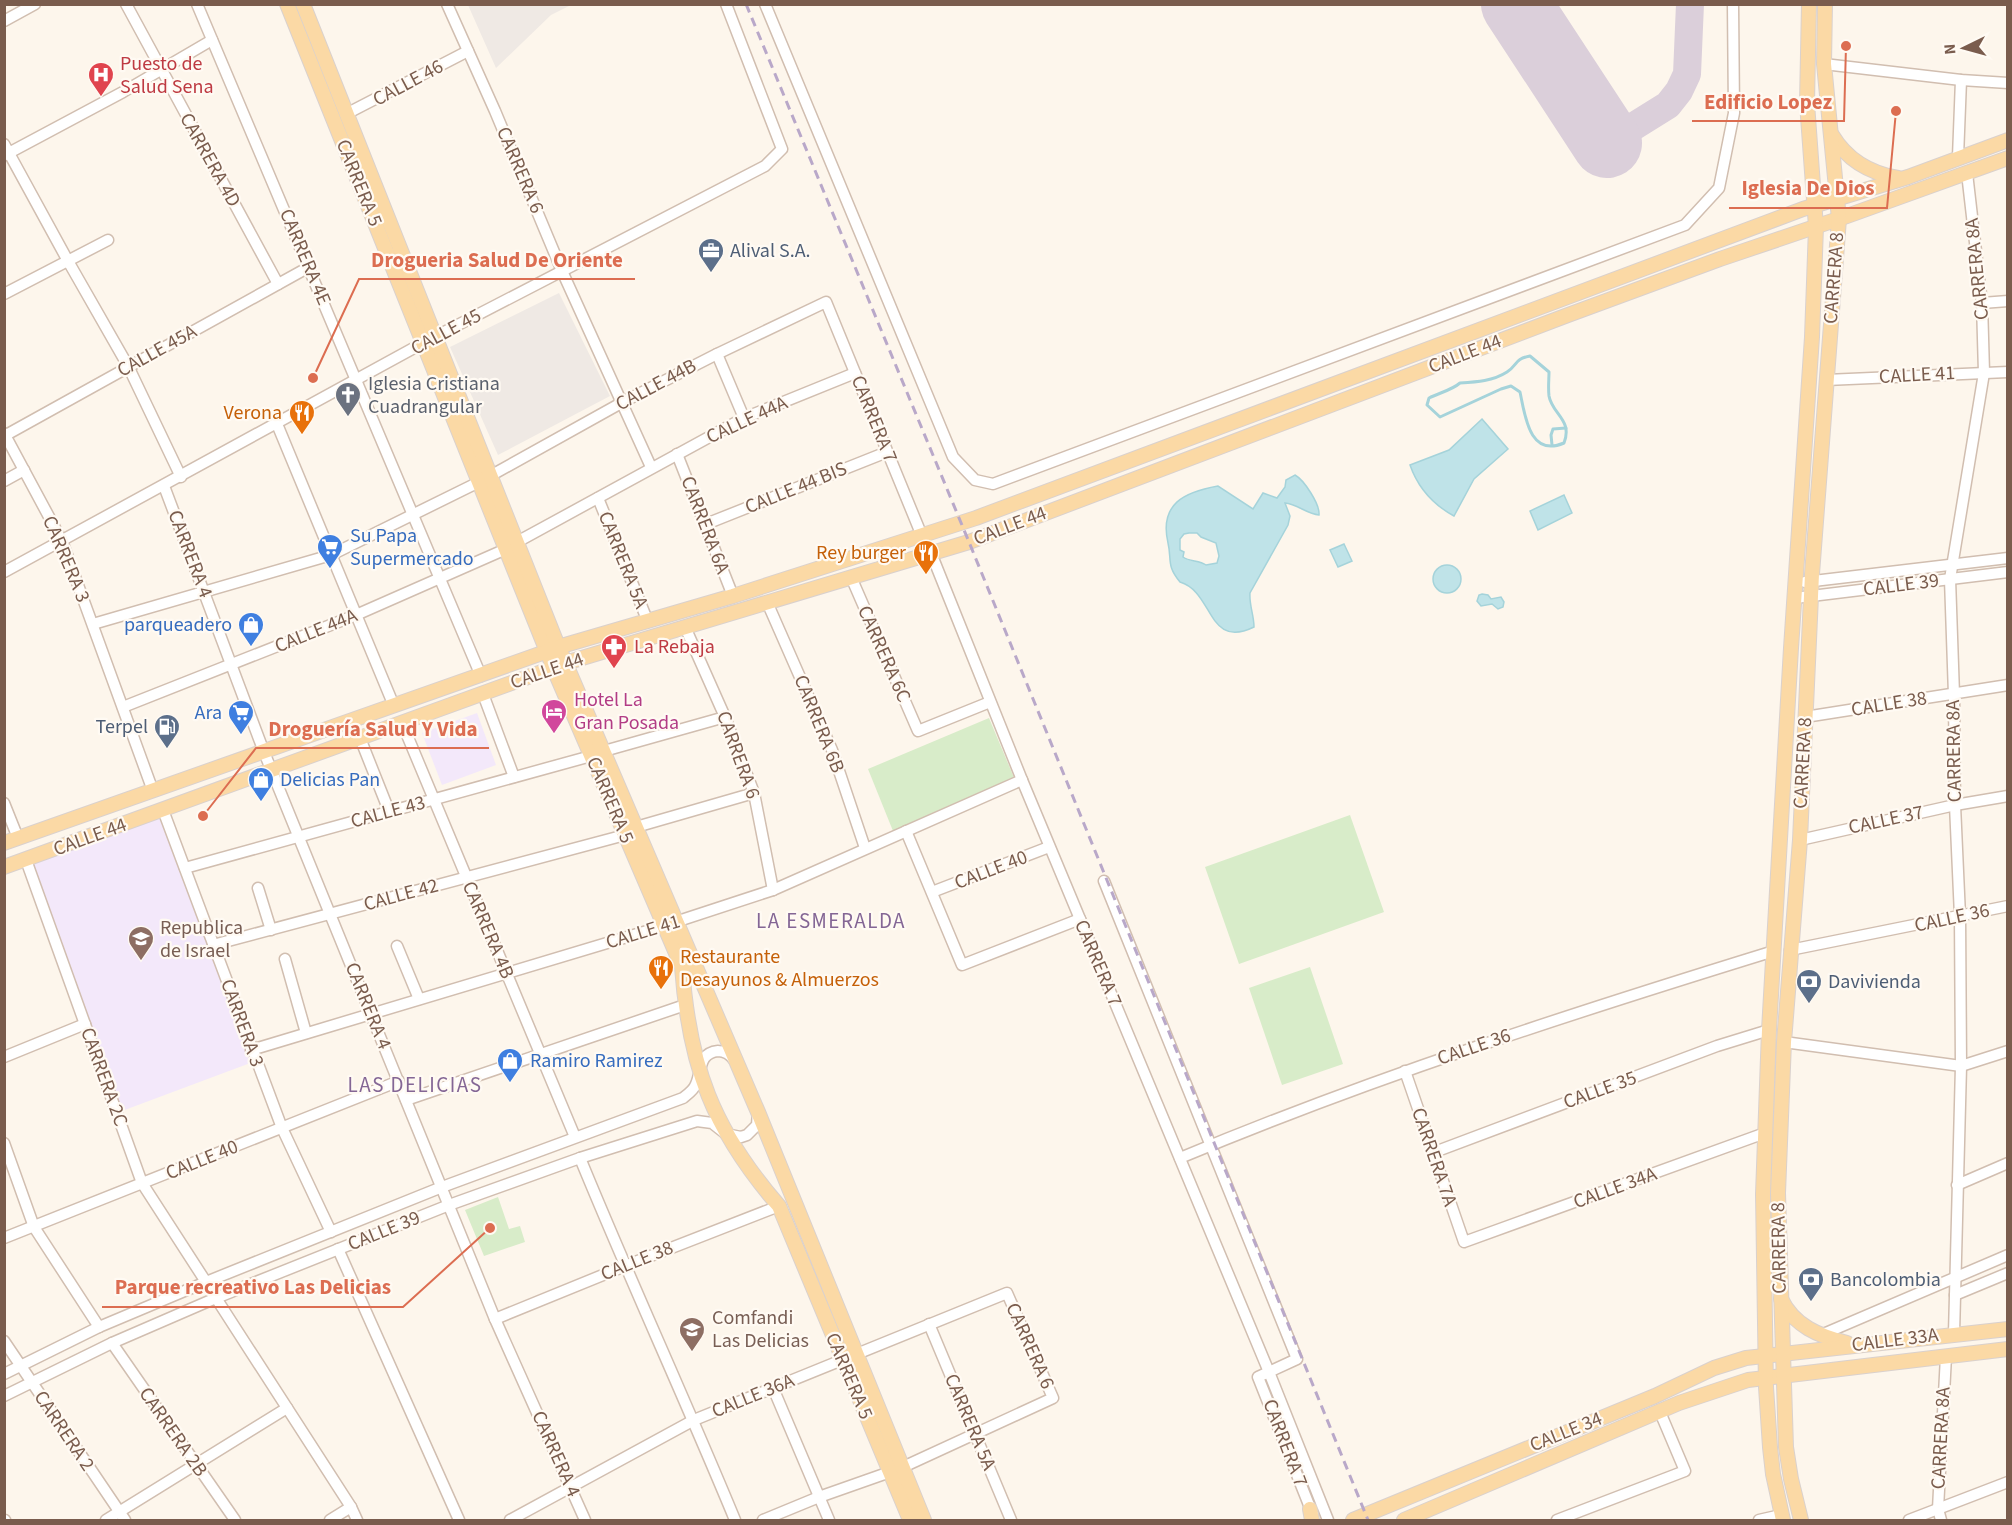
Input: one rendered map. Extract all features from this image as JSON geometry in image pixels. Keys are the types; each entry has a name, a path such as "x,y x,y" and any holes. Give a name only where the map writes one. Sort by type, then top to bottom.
{"main road":[{"name":"CARRERA 5","path":"287,4 429,340 553,650 604,751 636,827 670,924 682,967 691,1041 713,1108 726,1134 755,1178 779,1206 842,1360 924,1521"},
{"name":"CARRERA 5","path":"303,4 429,340"},
{"name":"CARRERA 8","path":"1782,1518 1773,1474 1766,1377 1763,1194 1769,1030 1812,337 1816,227 1807,103 1809,4"},
{"name":"CARRERA 8","path":"1801,1521 1786,1447 1778,1192 1784,1042 1800,840 1812,581 1839,219 1824,64 1825,4"},
{"path":"1829,131 1837,144 1860,165 1873,172 1903,178"},
{"name":"CALLE 44","path":"11,841 553,650 733,596 976,518 1815,205 1903,178 2007,140"},
{"name":"CALLE 44","path":"4,867 560,665 983,536 1633,291 2007,158"},
{"name":"CARRERA 5","path":"560,665 591,756 625,836 670,924 758,1112 856,1354 896,1469 910,1521"},
{"path":"1780,1297 1786,1309 1797,1321 1821,1335 1855,1345"},
{"name":"CALLE 33A","path":"1782,1357 1855,1345 2007,1329"},
{"path":"1766,1377 1782,1357 1887,1348 1905,1339"},
{"name":"CALLE 33A","path":"1783,1375 2007,1349"},
{"name":"CALLE 34","path":"1353,1521 1655,1396 1714,1368 1746,1358 1782,1357"},
{"name":"CALLE 34","path":"1404,1521 1679,1403 1728,1386 1783,1375"},
{"path":"1546,1440 1553,1457"}],"street":[{"path":"4,21 35,4"},
{"name":"CARRERA 4D","path":"126,4 278,284"},
{"name":"CARRERA 4E","path":"197,4 481,676"},
{"name":"CARRERA 6","path":"447,4 562,271 651,467"},
{"name":"CALLE 45","path":"4,572 429,340 765,166 782,149 726,4"},
{"path":"765,4 953,457 975,480 993,484 1685,225 1719,188 1734,113 1733,4"},
{"path":"181,477 129,366 6,151 212,40"},
{"name":"CALLE 46","path":"346,114 468,51"},
{"path":"1824,64 2007,83"},
{"path":"1958,157 1961,80"},
{"name":"CARRERA 8A","path":"1954,1334 1961,1066 1960,916 1950,579 1984,373 1982,303 1967,173"},
{"path":"4,294 108,240"},
{"name":"CALLE 45A","path":"5,434 309,267"},
{"path":"1982,303 2007,301"},
{"name":"CARRERA 7","path":"826,302 922,536"},
{"name":"CALLE 44B","path":"93,624 331,555 485,479 623,402 826,302"},
{"path":"717,354 744,418"},
{"name":"CALLE 41","path":"1827,380 2007,372"},
{"name":"CALLE 44A","path":"123,707 356,615 440,578 511,545 744,418 855,373"},
{"path":"277,424 394,706"},
{"name":"CARRERA 3","path":"5,434 62,541 153,791"},
{"name":"CALLE 44 BIS","path":"706,524 886,452"},
{"name":"CARRERA 6A","path":"677,454 733,596"},
{"path":"4,481 24,470"},
{"name":"CARRERA 4","path":"164,486 264,752 495,1319 585,1521"},
{"name":"CARRERA 5A","path":"598,498 648,621"},
{"name":"CARRERA 7","path":"931,553 1049,847 1269,1372 1328,1521"},
{"name":"CALLE 39","path":"1796,583 2007,558"},
{"name":"CALLE 39","path":"1795,598 2007,572"},
{"name":"CARRERA 6C","path":"851,578 918,731 990,702"},
{"name":"CARRERA 6B","path":"767,602 832,750 865,848"},
{"name":"CARRERA 6","path":"685,627 725,717 754,793 773,890"},
{"name":"CALLE 38","path":"1806,717 2007,685"},
{"path":"483,694 514,777"},
{"path":"604,751 725,717"},
{"name":"CARRERA 4B","path":"402,723 575,1137"},
{"path":"360,738 389,812"},
{"name":"CALLE 43","path":"185,868 591,756"},
{"name":"CALLE 41","path":"251,1050 670,924 773,890 1022,780"},
{"path":"636,827 754,793"},
{"name":"CALLE 37","path":"1800,840 1955,805 2007,796"},
{"path":"4,803 11,841"},
{"name":"CARRERA 3","path":"163,810 282,1128 332,1232"},
{"path":"906,831 962,965 1080,919"},
{"name":"CALLE 42","path":"213,945 625,836"},
{"name":"CALLE 40","path":"932,892 1049,847"},
{"name":"CARRERA 2C","path":"26,860 142,1184 206,1282"},
{"path":"1104,881 1297,1359 1269,1372"},
{"path":"258,888 271,930"},
{"name":"CALLE 36","path":"1790,950 2007,906"},
{"path":"397,946 419,999"},
{"name":"CALLE 36","path":"1180,1158 1405,1071 1551,1020 1774,951"},
{"path":"285,958 306,1033"},
{"path":"406,1100 685,1005"},
{"path":"4,1057 85,1024"},
{"name":"CALLE 35","path":"1432,1153 1717,1046 1769,1030"},
{"path":"1784,1042 1961,1066 2007,1051"},
{"name":"CALLE 39","path":"4,1374 99,1327 206,1282 442,1187 683,1098 696,1087 701,1064 706,1056 714,1052 723,1051 731,1055 736,1063"},
{"name":"CARRERA 7A","path":"1405,1071 1464,1242"},
{"name":"CALLE 40","path":"4,1238 399,1081"},
{"path":"726,1134 741,1137 747,1135 757,1125 758,1112"},
{"name":"CALLE 39","path":"4,1396 112,1343 216,1298 449,1205 580,1158 697,1121 712,1123 726,1134"},
{"name":"CALLE 34A","path":"1464,1242 1766,1133"},
{"path":"4,1143 34,1227 99,1327"},
{"path":"580,1158 625,1266 694,1420 735,1521"},
{"path":"1957,1185 2007,1162"},
{"name":"CALLE 38","path":"495,1319 779,1206"},
{"path":"338,1250 459,1521"},
{"path":"1821,1335 2007,1255"},
{"path":"1956,1294 2007,1273"},
{"name":"CARRERA 6","path":"975,1434 1053,1398 1007,1293"},
{"name":"CALLE 36A","path":"510,1521 694,1420 1007,1293"},
{"path":"216,1298 351,1508 357,1521"},
{"name":"CARRERA 5A","path":"929,1324 1011,1521"},
{"name":"CARRERA 2","path":"4,1341 122,1516"},
{"name":"CARRERA 2B","path":"112,1343 235,1521"},
{"name":"CARRERA 8A","path":"1939,1515 1946,1356"},
{"name":"CARRERA 7","path":"1269,1372 1258,1377 1313,1517"},
{"path":"773,1388 829,1521"},
{"path":"106,1521 122,1516 196,1465 287,1408"},
{"path":"1557,1521 1684,1471 1660,1412"},
{"path":"763,1521 819,1497 896,1469 975,1434"},
{"path":"1910,1521 1939,1515 2007,1482"},
{"path":"330,1521 351,1508"},
{"path":"1759,1521 1782,1518"}],"shaded area":[{"path":"468,5 571,5 551,15 496,68"},
{"path":"559,293 610,396 498,455 450,347"},
{"path":"477,713 496,765 442,785 422,733"},
{"name":"Republica de Israel","path":"161,815 253,1062 122,1111 31,862"}],"green space":[{"path":"989,718 1015,780 893,831 868,769"},
{"path":"1350,815 1384,912 1239,964 1205,867"},
{"path":"1310,967 1343,1064 1282,1085 1249,988"},
{"path":"498,1197 509,1229 520,1226 525,1242 484,1256 465,1210"}],"water":[{"path":"1482,419 1508,449 1474,479 1454,516 1427,495 1410,465 1449,450"},
{"path":"1295,475 1303,482 1314,499 1319,515 1285,503 1290,516 1288,525 1250,593 1254,627 1239,632 1227,631 1219,626 1199,596 1180,582 1173,571 1166,530 1167,518 1171,509 1185,496 1218,486 1253,509 1263,493 1277,498 1285,487 1286,480","holes":["1197,533 1216,543 1219,556 1217,563 1206,565 1183,557 1184,552 1180,550 1180,539 1184,534"]},
{"path":"1564,495 1572,513 1538,530 1530,511"},
{"path":"1344,544 1352,561 1338,567 1330,550"},
{"path":"1447,565 1457,569 1461,579 1457,589 1447,593 1437,589 1433,579 1437,569"},
{"path":"1479,595 1488,595 1491,599 1501,597 1504,602 1503,607 1498,609 1492,604 1481,606 1477,601"}],"waterway":[{"path":"1530,356 1549,372 1549,396 1566,428 1564,443 1552,446 1543,445 1536,440 1527,422 1520,392 1511,386 1440,417 1427,405 1429,398 1460,383 1502,375 1521,359 1530,356"},
{"path":"1552,445 1553,429 1566,428"}],"taxiway":[{"path":"1607,143 1668,105 1679,91 1687,74 1690,4"}],"runway":[{"path":"1516,4 1607,143"}],"railway":[{"path":"746,4 969,542 1368,1520"}],"place":[{"name":"Edificio Lopez","path":"1846,46"},
{"name":"Puesto de Salud Sena","path":"101,98"},
{"name":"Iglesia De Dios","path":"1896,111"},
{"name":"Alival S.A.","path":"711,274"},
{"name":"Drogueria Salud De Oriente","path":"313,378"},
{"name":"Iglesia Cristiana Cuadrangular","path":"348,418"},
{"name":"Verona","path":"302,436"},
{"name":"Su Papa Supermercado","path":"330,570"},
{"name":"Rey burger","path":"926,576"},
{"name":"parqueadero","path":"251,648"},
{"name":"La Rebaja","path":"614,670"},
{"name":"Hotel La Gran Posada","path":"554,735"},
{"name":"Ara","path":"241,736"},
{"name":"Terpel","path":"167,750"},
{"name":"Delicias Pan","path":"261,803"},
{"name":"Droguería Salud Y Vida","path":"203,816"},
{"name":"Republica de Israel","path":"141,962"},
{"name":"Restaurante Desayunos & Almuerzos","path":"661,991"},
{"name":"Davivienda","path":"1809,1005"},
{"name":"Ramiro Ramirez","path":"510,1084"},
{"name":"Parque recreativo Las Delicias","path":"490,1228"},
{"name":"Bancolombia","path":"1811,1303"},
{"name":"Comfandi Las Delicias","path":"692,1353"}],"district":[{"name":"LA ESMERALDA","path":"831,921"},
{"name":"LAS DELICIAS","path":"415,1085"}]}
